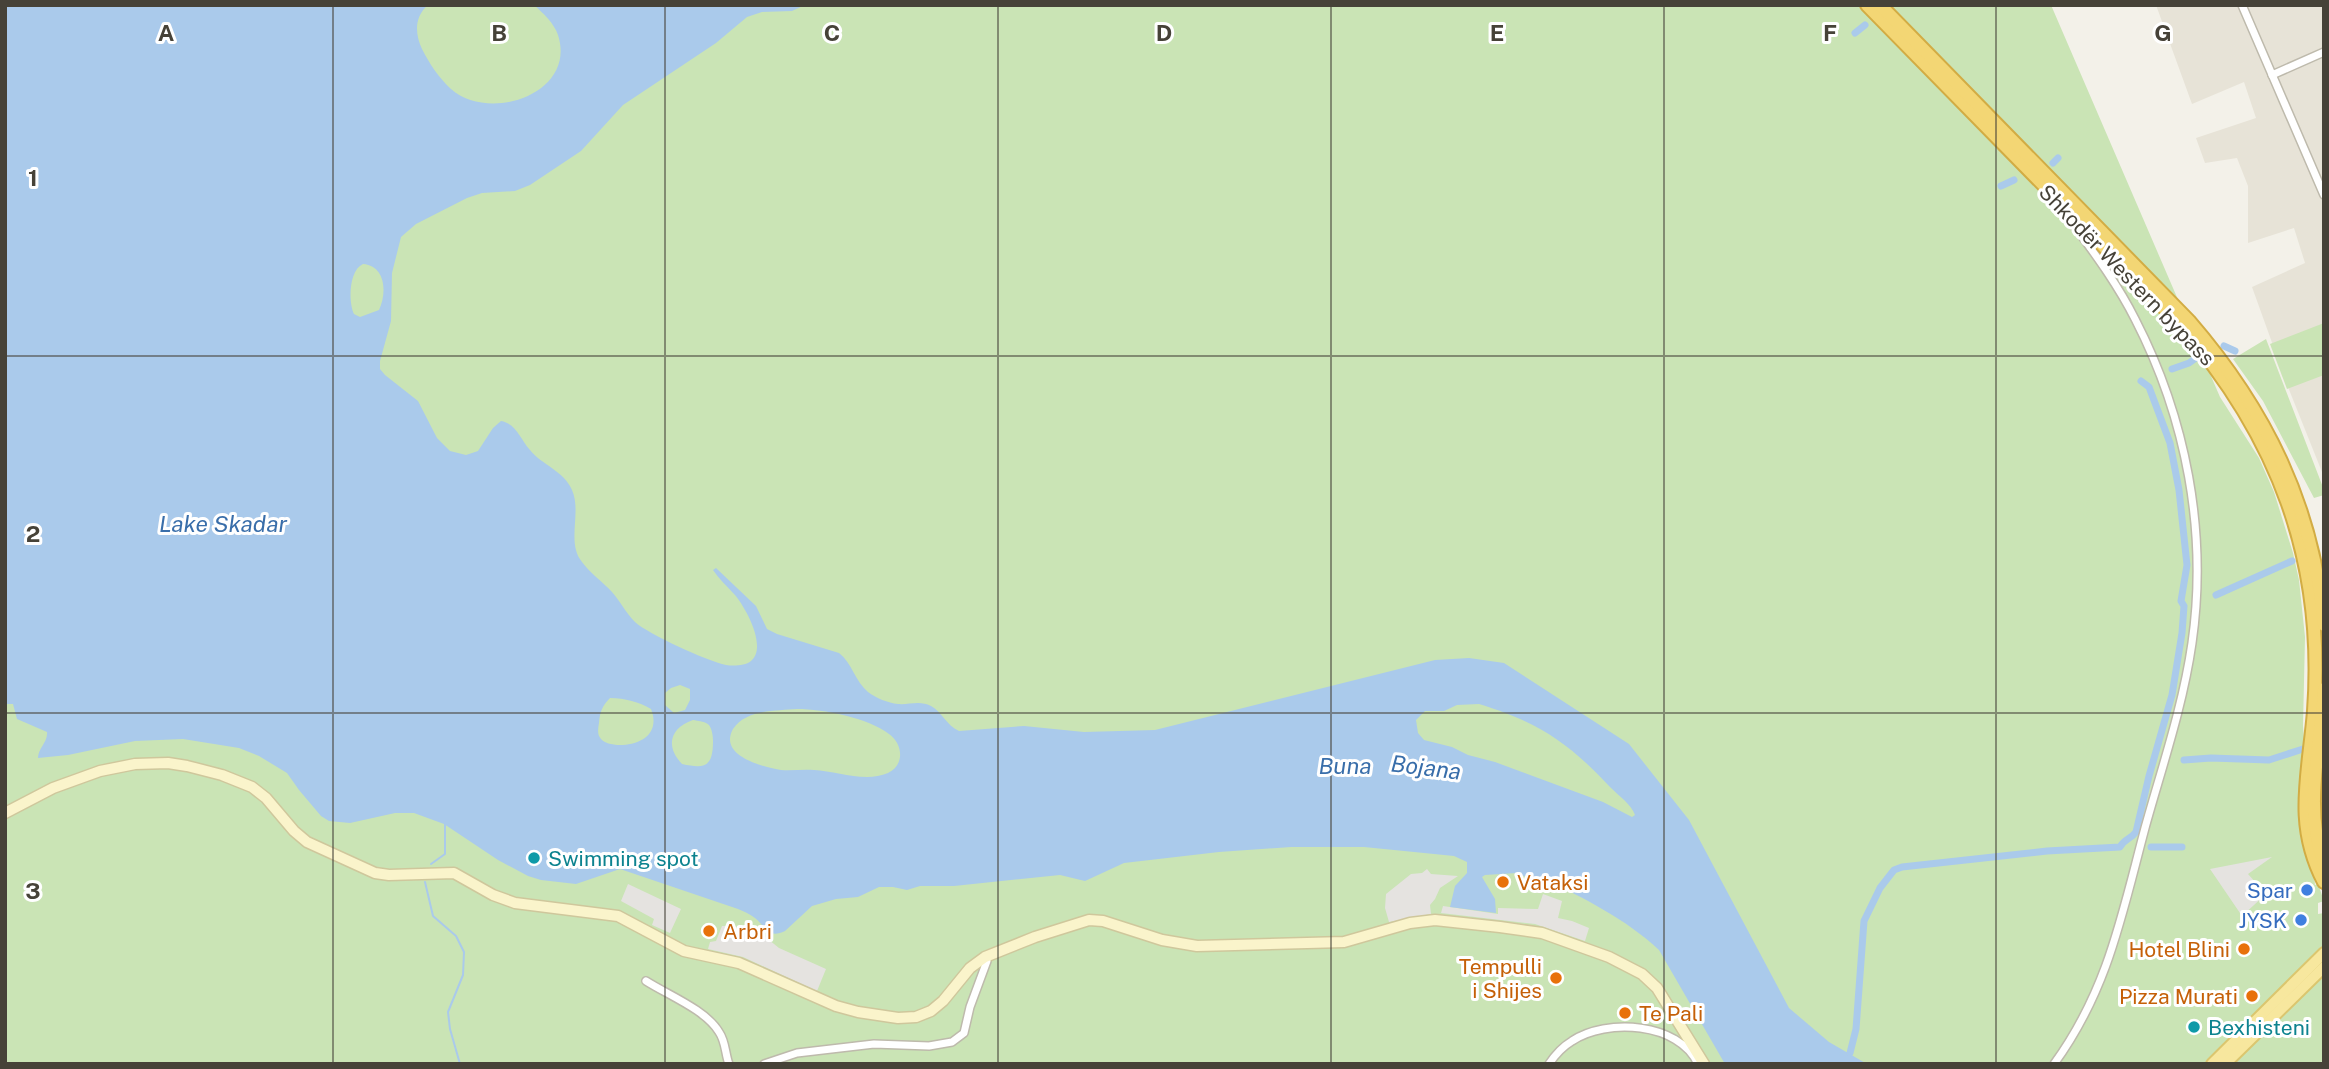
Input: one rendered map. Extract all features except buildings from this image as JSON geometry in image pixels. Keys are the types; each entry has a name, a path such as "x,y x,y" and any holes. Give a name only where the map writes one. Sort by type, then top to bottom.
{"highway":[{"name":"Shkodër Western bypass","path":"1867,5 2199,346 2261,438 2284,488 2305,559 2314,613 2316,671 2305,821 2310,852 2324,882"},
{"name":"Shkodër Western bypass","path":"1880,5 2189,321 2224,364 2266,428 2292,486 2314,559 2324,625"},
{"path":"2324,689 2314,824 2324,863"}],"main road":[{"path":"5,813 69,782 126,765 169,763 197,768 252,787 307,842 375,873 454,873 493,895 515,903 618,916 684,951 736,962 836,1006 876,1015 906,1018 925,1015 943,1001 970,968 986,957 1056,929 1089,920 1103,921 1155,938 1197,946 1344,942 1410,923 1435,920 1536,932 1609,957 1648,979 1657,988 1704,1064"},
{"path":"2212,1064 2324,953"},
{"path":"2225,1064 2324,967"}],"street":[{"path":"2242,5 2324,195"},
{"path":"2272,75 2324,52"},
{"path":"2053,196 2120,293 2154,359 2169,397 2186,461 2194,512 2197,563 2196,611 2186,677 2114,944 2091,1004 2054,1064"},
{"path":"764,1064 797,1053 874,1044 929,1046 952,1042 964,1033 970,1007 988,961 986,957"},
{"path":"646,981 669,996 689,1004 715,1025 724,1040 729,1064"},
{"path":"1549,1064 1558,1051 1573,1040 1602,1028 1634,1027 1653,1029 1676,1041 1690,1050 1698,1064"}],"shaded area":[{"path":"2156,5 2324,5 2324,477 2252,287 2305,263 2294,228 2248,243 2248,186 2237,158 2205,163 2196,138 2256,118 2244,82 2192,104"},
{"path":"2272,857 2248,874 2266,894 2242,916 2210,869"},
{"path":"1427,869 1431,874 1458,876 1440,888 1430,905 1431,914 1389,922 1385,908 1386,894 1411,874 1422,873"},
{"path":"628,884 681,909 670,933 652,925 654,919 621,901"},
{"path":"1543,894 1562,901 1558,918 1589,928 1585,941 1535,924 1441,913 1443,906 1498,914 1498,908 1538,909"},
{"path":"722,926 733,926 751,933 758,931 779,948 826,969 817,991 743,957 708,949 710,942 716,941"}],"green space":[{"path":"5,5 2051,5 2220,397 2259,458 2274,492 2293,553 2299,580 2305,637 2303,726 2315,885 2318,884 2324,901 2318,903 2318,914 2324,913 2324,1064 5,1064"},
{"path":"2324,323 2324,375 2287,389 2270,344"},
{"path":"2266,339 2324,495 2314,498 2263,401 2233,359"}],"water":[{"name":"Lake Skadar","path":"5,5 428,5 420,15 417,32 428,60 451,89 467,99 486,103 507,102 526,97 543,87 555,73 560,56 558,35 551,22 534,5 805,5 792,11 762,12 747,17 716,43 623,105 581,151 530,185 515,191 482,193 467,198 416,224 401,237 392,273 391,321 380,369 418,401 437,438 450,451 466,455 478,451 501,421 511,425 535,455 564,478 572,490 576,508 575,546 582,562 612,592 635,622 652,633 692,653 726,665 742,665 751,661 756,655 757,646 753,627 739,600 713,570 716,568 756,606 767,629 839,653 871,694 894,703 927,704 959,731 1024,726 1084,732 1155,730 1435,660 1469,658 1504,663 1629,744 1689,820 1789,1008 1829,1042 1867,1064 1725,1064 1659,950 1646,939 1605,910 1575,894 1545,879 1539,883 1517,873 1482,877 1495,899 1496,913 1450,907 1455,886 1467,873 1467,862 1454,856 1364,847 1291,847 1124,863 1085,881 1060,875 954,886 920,886 907,890 879,887 858,897 836,899 812,906 785,931 775,934 740,910 620,869 576,884 528,876 498,860 444,824 414,813 395,813 350,823 329,821 321,816 287,773 259,756 239,748 183,739 135,741 68,755 38,758 47,732 17,719 13,704 5,704","holes":["363,264 376,270 383,281 384,289 379,310 360,317 354,314 352,309 351,294 352,279 358,267","680,685 690,689 690,700 685,710 674,713 665,705 665,693","610,698 621,699 637,702 651,709 654,722 651,731 635,743 606,743 598,732 605,704","1479,704 1535,726 1580,758 1628,804 1635,815 1632,817 1603,802 1495,762 1424,740 1418,733 1416,720 1425,711 1444,711 1457,705","808,709 870,723 894,738 899,749 899,760 888,773 870,777 814,770 781,770 754,763 737,753 730,738 739,722 762,712","693,720 709,725 713,735 713,750 706,764 682,764 673,751 672,744 672,738 679,728"]}],"waterway":[{"path":"1855,33 1865,25"},
{"path":"2053,163 2058,158"},
{"path":"2001,186 2014,180"},
{"path":"2224,346 2235,351"},
{"path":"2172,369 2196,358"},
{"path":"1850,1053 1856,1029 1864,921 1880,888 1894,870 2047,851 2120,847 2136,832 2172,695 2182,633 2184,606 2181,601 2187,565 2179,490 2170,443 2149,387 2141,381"},
{"path":"2216,595 2292,561"},
{"path":"2184,760 2269,760 2303,749"},
{"path":"431,864 445,854 445,824"},
{"path":"2151,847 2182,847"},
{"path":"425,882 433,916 456,936 464,952 463,975 448,1012 460,1064"}],"place":[{"name":"Swimming spot","path":"534,858"},
{"name":"Vataksi","path":"1503,882"},
{"name":"Spar","path":"2307,890"},
{"name":"JYSK","path":"2301,920"},
{"name":"Arbri","path":"709,931"},
{"name":"Hotel Blini","path":"2244,949"},
{"name":"Tempulli i Shijes","path":"1556,978"},
{"name":"Pizza Murati","path":"2252,996"},
{"name":"Te Pali","path":"1625,1013"},
{"name":"Bexhisteni","path":"2194,1027"}],"water label":[{"name":"Buna","path":"1345,765"},
{"name":"Bojana","path":"1426,767"}]}
